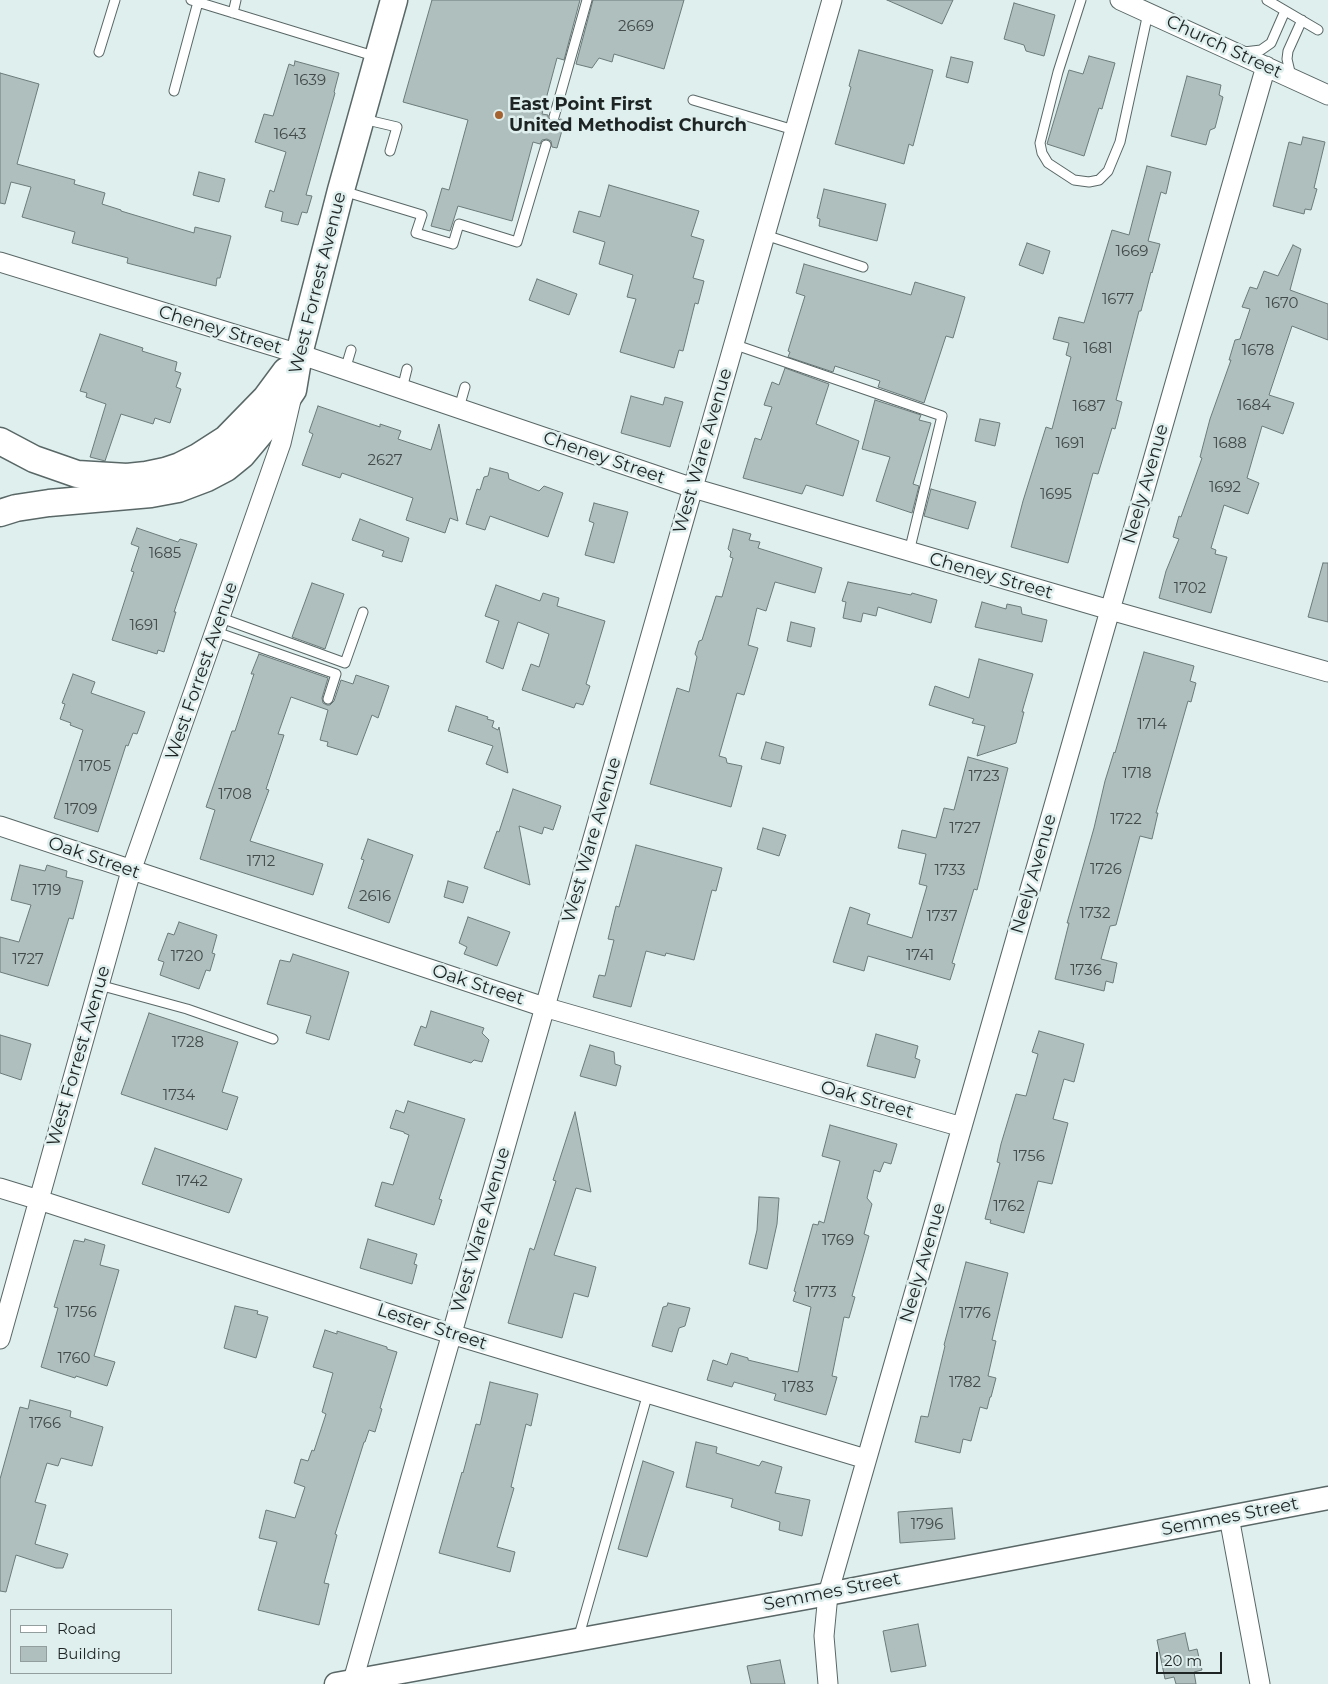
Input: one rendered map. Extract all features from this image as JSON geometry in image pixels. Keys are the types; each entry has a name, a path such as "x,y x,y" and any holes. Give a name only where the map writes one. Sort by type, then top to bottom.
{"main road":[{"name":"West Forrest Avenue","path":"293,390 298,354 394,0"},
{"path":"0,442 34,460 77,474 127,477 146,475 180,466 198,458 226,439 266,398 298,354"},
{"path":"0,513 16,508 59,502 151,494 178,489 207,478 226,468 242,455 267,426 293,390"}],"street":[{"name":"West Ware Avenue","path":"347,1683 451,1334 832,0"},
{"name":"Church Street","path":"1120,0 1328,95"},
{"name":"Neely Avenue","path":"828,1684 824,1636 828,1594 1266,66"},
{"name":"Cheney Street","path":"0,262 298,354 692,488 1328,672"},
{"name":"West Forrest Avenue","path":"0,1339 131,871 282,443 293,390"},
{"name":"Oak Street","path":"0,826 544,1007 962,1127"},
{"name":"Lester Street","path":"0,1188 451,1334 866,1459"},
{"name":"Semmes Street","path":"347,1683 828,1594 1328,1498"},
{"path":"1229,1517 1260,1684"}],"lane":[{"path":"99,52 115,0"},
{"path":"233,13 236,0"},
{"path":"554,117 587,0"},
{"path":"1081,0 1058,72 1040,143 1042,153 1048,163 1074,180 1089,182 1099,180 1108,171 1120,142 1148,13"},
{"path":"1266,0 1318,30"},
{"path":"174,91 194,1 378,57"},
{"path":"1234,52 1261,50 1271,43 1285,11"},
{"path":"1295,80 1290,72 1287,59 1288,51 1302,20"},
{"path":"693,100 794,130"},
{"path":"361,119 397,127 390,151"},
{"path":"341,190 422,215 416,233 425,236 453,244 459,224 517,242 546,145"},
{"path":"765,234 863,267"},
{"path":"733,344 942,416 909,552"},
{"path":"345,370 351,350"},
{"path":"402,390 407,369"},
{"path":"458,408 465,387"},
{"path":"219,625 345,664 363,612"},
{"path":"219,625 336,674 328,699"},
{"path":"99,985 187,1009 273,1039"},
{"path":"578,1640 648,1393"}],"building":[{"name":"East Point First United Methodist Church","path":"432,0 580,0 564,60 557,58 542,114 548,115 548,119 552,123 556,123 560,119 565,120 557,148 552,147 551,141 547,139 542,140 540,144 533,142 512,221 458,206 450,231 431,226 442,188 449,190 468,120 403,102"},
{"path":"593,0 684,0 664,69 614,54 612,62 599,58 592,68 576,64"},
{"path":"887,0 953,0 942,24"},
{"path":"1014,3 1055,15 1044,56 1026,51 1024,45 1004,39"},
{"path":"859,50 933,70 913,146 909,144 904,164 835,144"},
{"path":"1089,56 1115,63 1102,109 1099,108 1084,156 1047,144 1069,70 1083,74"},
{"path":"951,57 973,62 968,83 946,77"},
{"path":"295,61 339,73 306,195 312,196 307,213 302,212 298,225 281,221 283,212 265,207 270,190 274,192 286,152 255,142 264,114 273,116 289,64 294,66"},
{"path":"0,73 39,84 17,164 75,180 74,184 105,193 102,204 121,211 194,233 195,227 231,236 220,278 217,278 216,286 127,263 128,258 72,243 75,232 22,217 31,187 11,182 5,204 0,203"},
{"path":"1187,76 1221,85 1219,95 1223,97 1215,128 1210,130 1206,145 1171,136"},
{"path":"1303,137 1325,142 1314,188 1317,189 1311,210 1305,209 1304,214 1273,206 1289,142 1301,145"},
{"path":"1147,166 1171,172 1166,194 1161,192 1148,241 1160,244 1141,311 1139,311 1116,400 1122,402 1115,429 1112,428 1098,474 1093,473 1068,563 1011,547 1046,427 1052,429 1071,357 1066,355 1069,343 1053,339 1059,317 1084,323 1112,230 1129,235"},
{"path":"199,172 225,179 219,202 193,195"},
{"path":"609,185 699,211 691,236 704,240 693,278 704,281 698,304 695,303 683,351 679,350 674,368 620,352 636,299 627,297 633,275 599,264 605,242 573,232 579,211 600,217"},
{"path":"824,189 886,204 877,241 819,226 820,219 817,218"},
{"path":"1027,243 1050,251 1043,274 1019,265"},
{"path":"1293,245 1301,249 1290,290 1328,304 1328,340 1292,326 1269,395 1294,403 1283,434 1262,426 1247,478 1259,483 1248,514 1224,505 1211,548 1216,550 1215,554 1227,557 1211,613 1159,598 1166,571 1179,539 1173,537 1179,516 1181,517 1202,458 1200,457 1210,419 1231,360 1229,360 1235,340 1240,339 1250,309 1242,307 1250,287 1257,289 1264,271 1278,276"},
{"path":"804,264 911,295 915,282 965,297 953,338 946,336 924,403 878,387 880,381 835,366 833,372 788,357 790,352 788,351 805,296 796,293"},
{"path":"537,279 577,294 569,315 529,300"},
{"path":"100,334 143,348 142,351 177,362 175,371 181,373 176,387 181,389 170,423 155,418 153,424 121,414 105,461 90,457 106,404 86,397 87,393 80,391"},
{"path":"785,368 829,384 816,424 859,441 843,496 806,485 802,494 743,478 755,438 761,440 772,407 764,405 772,382 779,385"},
{"path":"631,396 663,405 665,397 683,402 670,447 621,433"},
{"path":"875,400 921,415 919,420 931,423 913,484 919,486 912,513 876,501 890,457 862,449"},
{"path":"318,406 380,427 380,424 401,431 398,439 431,450 439,424 458,521 450,518 445,533 406,520 413,498 342,473 340,478 302,465 313,434 309,432"},
{"path":"980,419 1000,423 995,446 975,441"},
{"path":"490,468 508,473 509,479 539,491 544,486 563,493 548,537 490,516 485,530 466,524 477,489 480,490 484,477 488,476"},
{"path":"931,489 976,502 968,529 924,516"},
{"path":"594,503 628,512 614,563 585,555 594,523 589,521"},
{"path":"360,519 409,538 402,562 382,556 384,551 352,540"},
{"path":"137,528 178,542 180,539 197,544 174,612 176,612 164,652 158,650 157,654 112,640 134,572 131,571 139,547 131,544"},
{"path":"733,529 751,534 749,540 760,542 758,548 822,568 815,593 775,582 766,611 757,608 748,645 758,648 744,695 737,693 719,756 726,758 727,763 742,766 731,807 650,784 677,688 689,692 699,641 702,640 716,596 722,597 733,558 730,557 731,552 728,549"},
{"path":"1323,563 1328,563 1328,622 1308,617"},
{"path":"848,582 911,595 912,593 937,600 931,623 878,607 876,616 863,613 861,622 843,618 846,602 842,601"},
{"path":"312,583 344,594 325,649 292,637"},
{"path":"496,585 540,601 543,593 559,598 557,606 605,621 586,684 590,686 583,705 576,703 574,708 522,690 531,664 539,667 549,634 518,622 503,669 486,662 499,621 485,616"},
{"path":"982,602 1006,609 1007,604 1021,607 1022,614 1047,620 1042,642 975,627"},
{"path":"791,622 815,628 811,647 787,641"},
{"path":"1144,652 1194,666 1190,681 1196,683 1191,702 1188,701 1156,813 1158,813 1152,839 1140,836 1116,925 1110,926 1101,959 1117,963 1113,983 1106,981 1104,991 1055,979 1069,923 1067,923 1094,828 1105,781"},
{"path":"259,654 328,678 322,698 323,703 327,705 334,701 341,680 353,684 356,675 389,686 378,718 372,715 357,755 327,746 328,742 320,740 328,710 291,697 278,734 284,735 266,789 269,790 250,841 323,864 313,895 200,859 215,810 206,807 232,731 235,731 254,674 251,674"},
{"path":"979,659 1033,674 1022,712 1024,712 1016,743 977,756 985,726 972,723 974,719 929,705 935,686 969,698"},
{"path":"73,674 95,682 91,693 145,712 137,734 133,733 128,746 126,745 98,832 54,818 83,730 60,719 65,704 62,703"},
{"path":"456,706 488,717 487,719 494,721 492,727 498,730 499,727 508,773 486,764 493,746 448,731"},
{"path":"766,742 784,747 780,764 761,759"},
{"path":"968,757 1008,768 977,890 974,889 952,963 955,964 950,980 868,956 864,971 833,962 850,907 870,914 867,924 912,938 927,886 919,884 926,854 898,848 902,830 936,838 944,808 954,810"},
{"path":"513,789 561,806 553,830 544,827 542,834 519,826 530,885 484,868 497,831 499,832"},
{"path":"763,828 786,835 779,856 757,849"},
{"path":"368,839 413,855 389,923 348,908 364,860 361,859"},
{"path":"636,845 722,868 716,891 712,890 694,960 666,953 665,956 646,951 631,1007 593,997 599,975 605,976 614,940 608,939 616,906 619,907"},
{"path":"20,865 45,871 47,865 67,871 66,877 83,881 73,919 69,918 48,986 0,972 0,937 19,942 31,905 11,900"},
{"path":"448,881 468,887 463,903 444,897"},
{"path":"468,917 510,932 497,966 464,954 467,947 459,943"},
{"path":"179,922 217,935 212,953 215,954 210,971 206,970 199,989 160,975 164,962 158,960 168,933 174,935"},
{"path":"293,954 349,972 329,1040 306,1033 311,1016 267,1004 280,960 290,962"},
{"path":"431,1011 484,1028 482,1033 489,1040 482,1062 474,1060 471,1063 414,1045 421,1026 426,1028"},
{"path":"149,1013 238,1042 222,1092 238,1097 227,1130 121,1094"},
{"path":"1039,1031 1084,1044 1074,1082 1064,1079 1053,1119 1068,1123 1052,1184 1038,1181 1024,1233 990,1223 991,1220 985,1219 1000,1163 997,1162 1001,1144 1016,1094 1026,1096 1038,1054 1032,1052"},
{"path":"876,1034 918,1046 915,1058 920,1060 915,1078 867,1066"},
{"path":"0,1035 31,1044 21,1080 0,1073"},
{"path":"590,1045 614,1052 615,1064 621,1066 616,1086 580,1076"},
{"path":"408,1101 465,1119 439,1199 442,1200 434,1225 375,1206 382,1182 393,1185 409,1135 390,1128 396,1110 404,1113"},
{"path":"575,1112 591,1192 576,1188 554,1255 596,1267 588,1297 574,1293 562,1338 508,1323 530,1248 534,1250 556,1181 553,1180"},
{"path":"830,1125 897,1144 891,1164 884,1162 880,1172 874,1170 867,1198 872,1204 864,1234 869,1236 852,1296 855,1297 849,1318 844,1317 832,1376 837,1377 826,1415 774,1400 776,1394 734,1382 732,1387 707,1380 713,1360 727,1365 731,1353 748,1358 748,1360 798,1372 811,1307 793,1301 796,1292 794,1291 813,1224 818,1225 819,1221 824,1223 840,1161 822,1156"},
{"path":"155,1148 242,1179 229,1213 142,1184"},
{"path":"759,1197 779,1198 777,1224 767,1269 749,1264 757,1230"},
{"path":"85,1239 105,1245 100,1265 119,1270 94,1356 115,1362 107,1386 41,1367 58,1308 54,1307 74,1240 84,1242"},
{"path":"368,1239 417,1254 414,1264 417,1265 412,1284 360,1268"},
{"path":"966,1262 1008,1273 992,1340 996,1341 988,1376 996,1378 991,1397 987,1409 980,1407 971,1441 963,1439 960,1453 915,1442 921,1416 928,1417 944,1345"},
{"path":"668,1303 690,1308 685,1326 679,1328 672,1352 652,1346 663,1307 667,1306"},
{"path":"235,1306 258,1311 257,1314 268,1317 256,1358 224,1348"},
{"path":"325,1330 337,1334 337,1331 397,1352 380,1408 382,1409 375,1432 369,1430 364,1442 335,1534 337,1535 324,1583 329,1584 319,1625 258,1610 277,1542 259,1538 266,1510 295,1518 305,1487 294,1483 301,1459 308,1461 312,1450 314,1451 326,1414 322,1412 333,1373 313,1367"},
{"path":"490,1382 538,1394 531,1426 526,1424 511,1487 514,1488 497,1547 515,1552 510,1572 439,1553 476,1424 480,1425"},
{"path":"30,1400 71,1411 70,1417 103,1427 92,1466 61,1458 58,1466 47,1463 35,1502 46,1505 35,1544 68,1554 63,1568 56,1568 16,1555 6,1592 0,1591 0,1479 20,1407 28,1409"},
{"path":"696,1442 717,1447 716,1453 759,1466 762,1461 782,1467 775,1493 810,1500 802,1536 779,1530 780,1522 731,1507 733,1499 686,1487"},
{"path":"643,1461 674,1472 647,1557 618,1549"},
{"path":"952,1508 955,1539 900,1543 898,1512"},
{"path":"918,1624 926,1666 891,1672 883,1631"},
{"path":"1185,1633 1189,1651 1197,1649 1202,1670 1194,1672 1196,1684 1176,1684 1174,1677 1165,1679 1157,1640"},
{"path":"780,1660 785,1684 751,1684 747,1666"}],"place":[{"name":"East Point First United Methodist Church","path":"499,115"}]}
